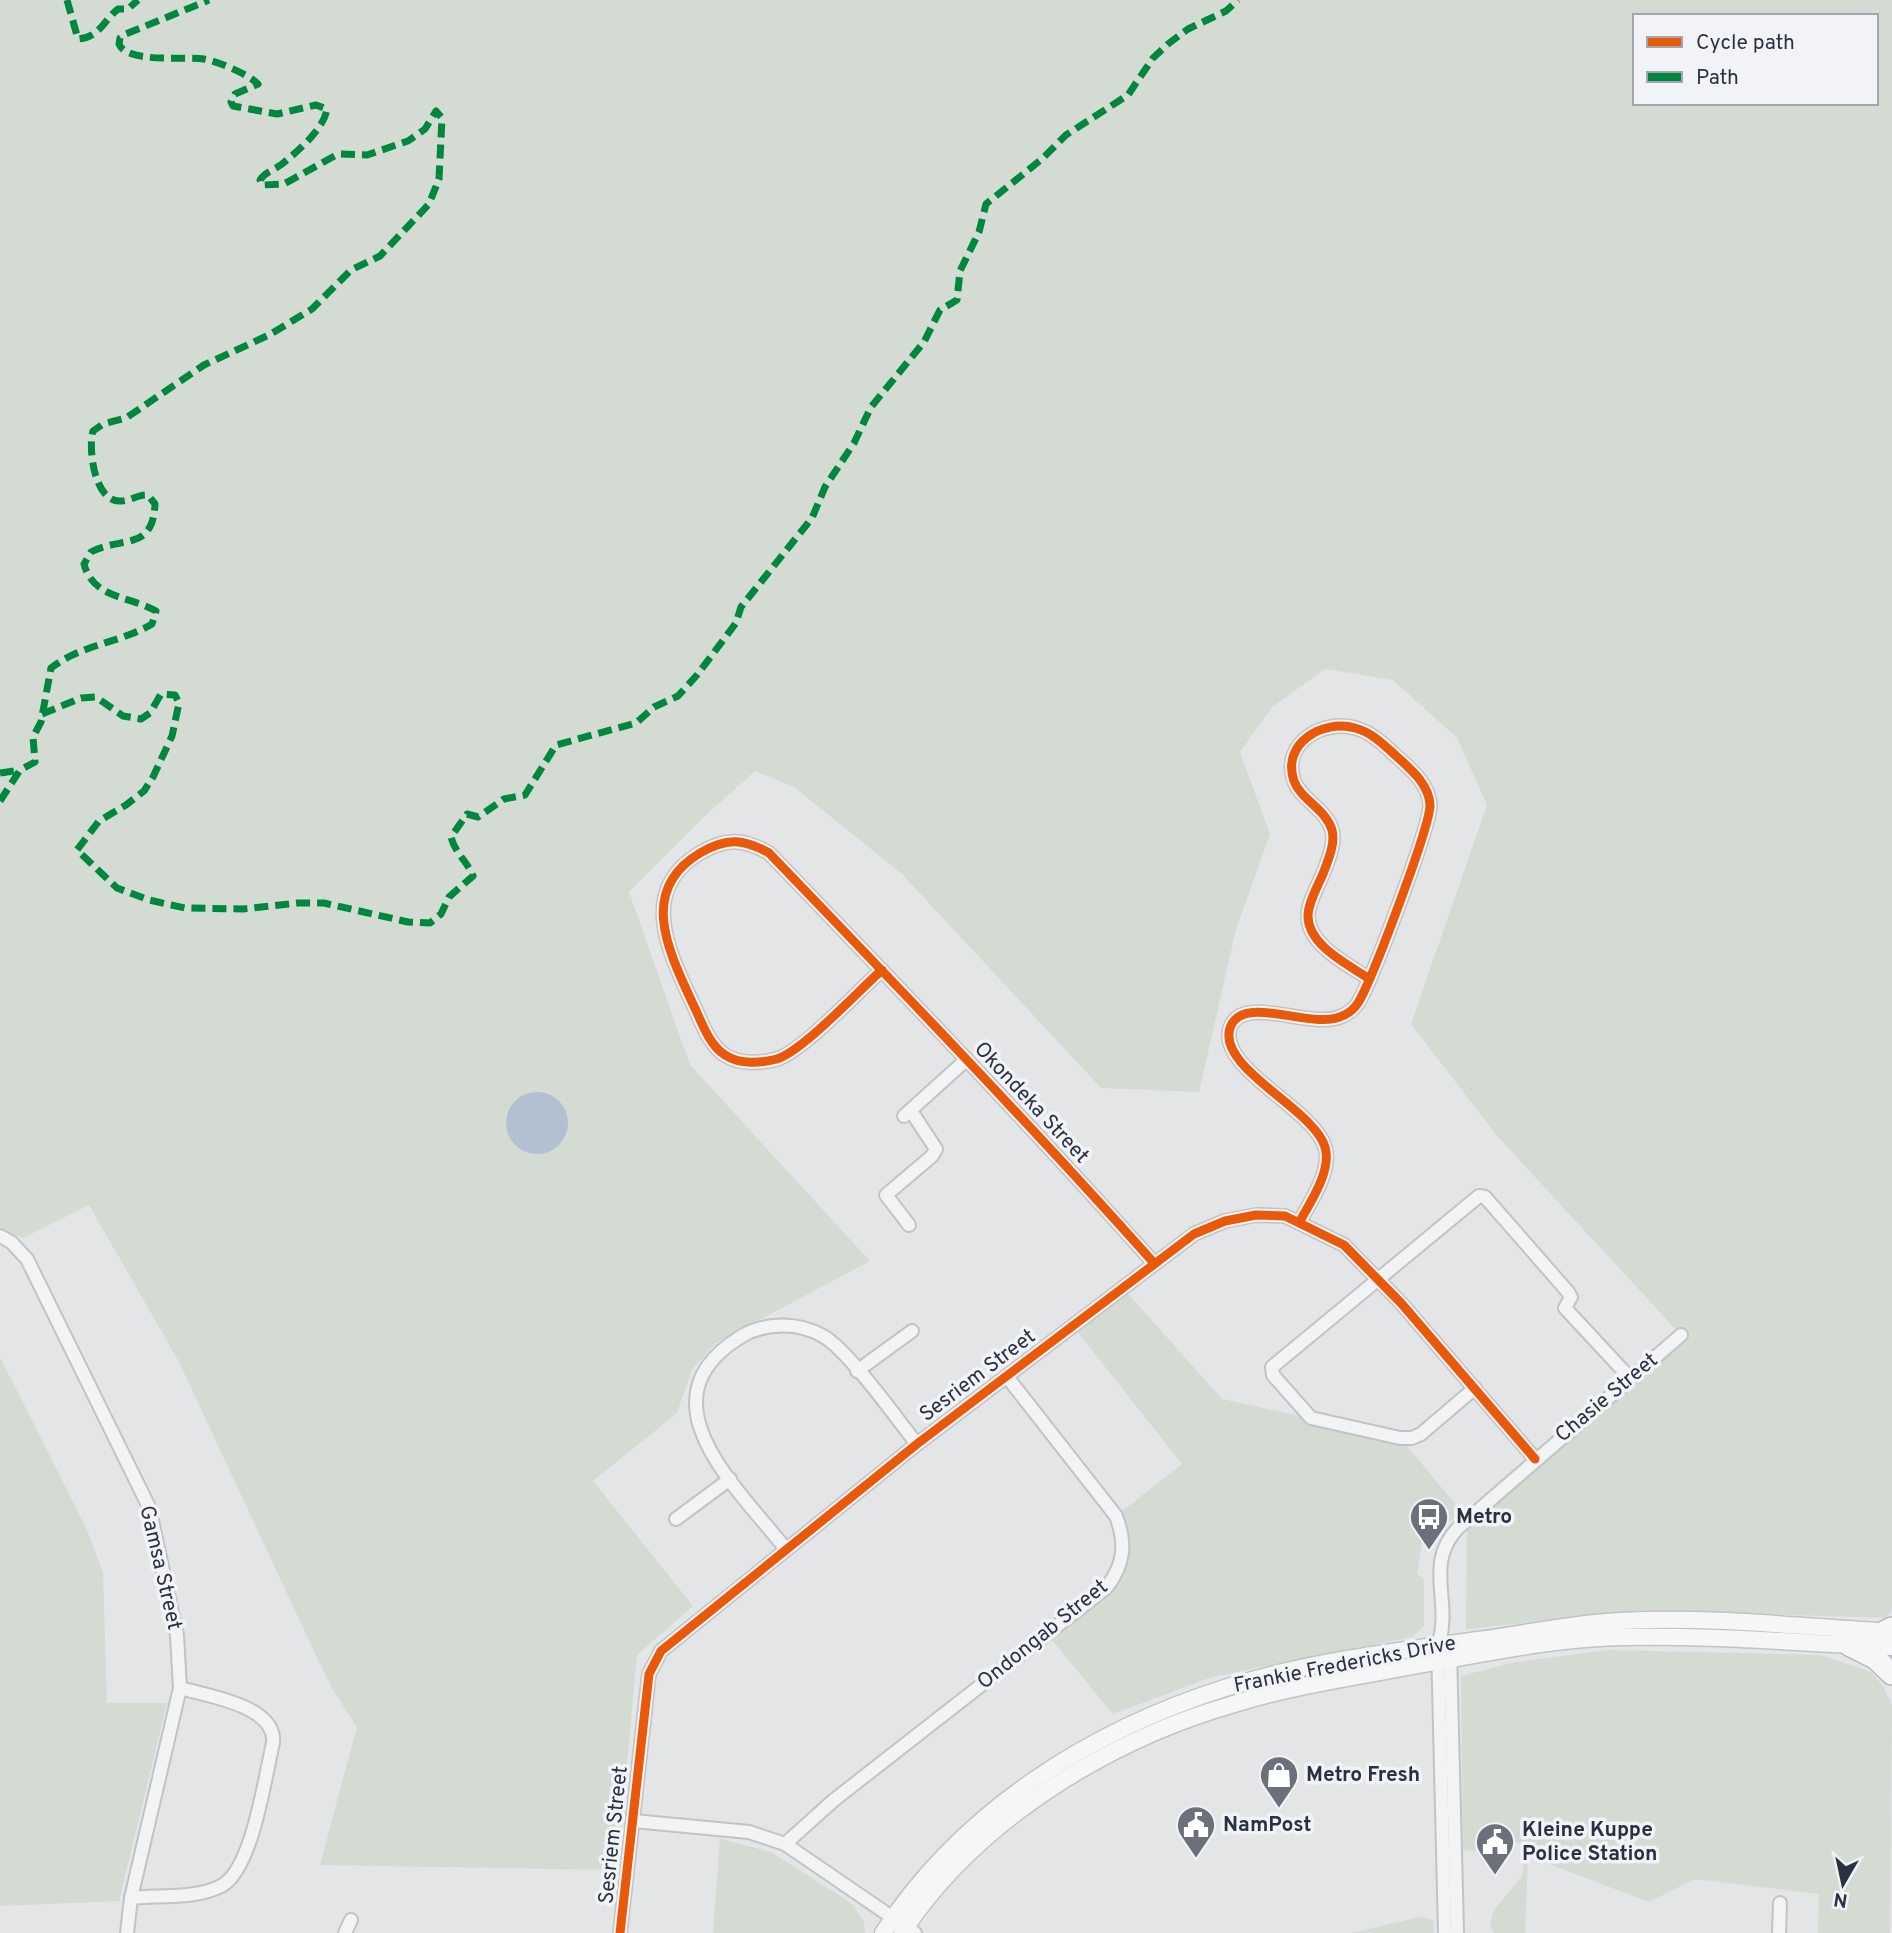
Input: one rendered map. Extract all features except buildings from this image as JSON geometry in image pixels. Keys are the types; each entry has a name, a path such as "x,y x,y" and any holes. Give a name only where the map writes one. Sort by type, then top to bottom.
{"highway":[{"path":"1849,1645 1875,1658 1892,1674"}],"main road":[{"name":"Frankie Fredericks Drive","path":"883,1933 904,1927 965,1858 1006,1822 1084,1770 1137,1741 1231,1704 1444,1648 1619,1620 1695,1620 1890,1635"},
{"name":"Frankie Fredericks Drive","path":"1444,1648 1619,1637 1849,1645 1890,1635"}],"street":[{"path":"1300,1220 1317,1190 1326,1159 1325,1147 1315,1131 1233,1055 1228,1036 1231,1026 1245,1013 1259,1012 1315,1022 1343,1016 1357,1006 1368,978 1427,823 1430,805 1426,787 1388,749 1370,734 1356,728 1337,726 1304,738 1294,752 1292,766 1299,789 1327,820 1333,832 1331,852 1308,914 1311,931 1322,945 1368,978"},
{"name":"Okondeka Street","path":"882,970 792,1051 761,1062 742,1061 726,1056 709,1038 666,941 663,912 668,884 682,864 707,849 726,842 747,841 769,853 882,970 1153,1262"},
{"path":"909,1225 882,1191 932,1156 936,1149 908,1113 966,1060"},
{"path":"1475,1388 1412,1438 1318,1421 1301,1409 1273,1375 1272,1367 1473,1198 1485,1197 1568,1292 1571,1297 1565,1308 1630,1378"},
{"name":"Sesriem Street","path":"620,1933 646,1694 654,1662 675,1638 785,1548 917,1444 1008,1378 1153,1262 1194,1234 1225,1222 1256,1215 1285,1216 1300,1220 1344,1245 1377,1278 1535,1459"},
{"name":"Gamsa Street","path":"0,1236 11,1241 27,1259 149,1507 177,1635 180,1688 131,1898 127,1933"},
{"path":"785,1548 730,1479 701,1437 694,1410 699,1380 720,1351 744,1335 763,1327 788,1325 826,1337 858,1371 917,1444"},
{"path":"858,1371 912,1331"},
{"name":"Chasie Street","path":"1457,1933 1438,1574 1441,1550 1458,1528 1535,1459 1681,1335"},
{"name":"Ondongab Street","path":"785,1844 834,1800 1107,1587 1118,1573 1124,1544 1116,1516 1008,1378"},
{"path":"676,1518 730,1479"},
{"name":"Chasie Street","path":"1444,1648 1445,1933"},
{"path":"131,1898 210,1891 230,1881 243,1862 273,1743 274,1734 261,1716 180,1688"},
{"path":"634,1821 749,1832 785,1844 904,1927"},
{"path":"1779,1933 1780,1903"},
{"path":"345,1933 351,1920"}],"shaded area":[{"path":"0,0 1892,0 1892,1609 1886,1618 1645,1610 1466,1629 1467,1519 1681,1335 1498,1137 1411,1024 1487,805 1457,738 1393,680 1325,669 1272,707 1240,752 1270,834 1236,929 1199,1092 1101,1088 902,874 794,787 755,771 707,814 629,892 690,1065 870,1261 716,1343 692,1369 677,1413 593,1481 693,1606 637,1655 617,1870 320,1865 357,1727 333,1690 312,1647 178,1360 89,1205 23,1238 0,1227"},
{"path":"1122,1287 1222,1399 1400,1438 1463,1513 1435,1530 1424,1530 1417,1573 1424,1580 1424,1626 1412,1637 1212,1677 1113,1714 1047,1634 1118,1573 1116,1516 1182,1464 1073,1326"},
{"path":"0,1357 87,1530 103,1573 107,1703 167,1703 119,1901 0,1906"},
{"path":"1608,1650 1820,1655 1871,1672 1883,1686 1892,1706 1890,1933 1818,1933 1819,1894 1695,1879 1649,1902 1528,1856 1525,1933 1494,1933 1490,1923 1494,1910 1522,1876 1526,1847 1509,1838 1497,1852 1463,1850 1461,1676 1516,1662"},
{"path":"720,1839 771,1852 852,1904 864,1922 865,1933 713,1933"},
{"path":"1420,1917 1433,1920 1434,1933 1351,1933"}],"water":[{"path":"537,1092 549,1094 559,1101 566,1111 566,1135 559,1145 549,1152 537,1154 525,1152 515,1145 508,1135 506,1123 508,1111 515,1101 525,1094"}],"marked path":[{"path":"67,0 78,39 91,35 118,9 128,9 138,0"},
{"path":"0,801 20,770 35,762 33,737 41,722 51,668 75,654 127,636 152,624 156,611 104,590 95,584 84,564 91,552 142,536 153,519 155,504 148,495 121,501 112,499 105,493 95,473 91,449 93,431 103,424 126,418 204,365 269,335 312,309 351,270 380,256 429,204 439,179 442,118 436,111 425,129 408,141 367,155 338,154 284,184 262,185 262,177 282,164 309,139 321,124 327,109 316,105 277,114 233,106 231,102 235,94 258,84 254,80 210,60 144,57 124,50 119,44 120,38 126,34 209,0"},
{"path":"42,714 81,698 96,697 123,716 141,719 150,713 161,694 175,695 179,703 172,736 144,791 99,821 77,850 117,888 149,900 185,908 243,909 324,903 408,922 430,923 441,914 449,897 473,876 451,837 467,814 478,817 504,799 525,795 556,745 636,723 654,707 678,696 697,675 736,623 741,607 812,518 825,487 854,443 871,407 924,342 940,310 957,300 960,271 979,232 986,204 1042,159 1066,135 1128,95 1153,58 1168,44 1188,29 1226,11 1238,0"},
{"path":"0,773 20,770"}],"cycle path":[{"path":"1300,1221 1323,1175 1326,1165 1325,1147 1304,1118 1251,1073 1238,1058 1230,1043 1230,1028 1237,1018 1248,1013 1263,1012 1329,1019 1344,1015 1355,1007 1365,989 1399,904 1421,842 1430,805 1426,790 1417,776 1376,739 1355,728 1330,727 1318,731 1299,745 1292,767 1297,788 1325,816 1333,835 1330,853 1312,898 1308,916 1314,936 1321,945 1368,978"},
{"path":"882,970 872,979 816,1033 788,1054 758,1062 731,1058 719,1050 709,1038 674,962 664,922 664,903 669,885 681,868 700,853 719,844 743,843 769,853 866,954 915,1005 1011,1107 1153,1262"},
{"path":"620,1933 649,1674 661,1651 917,1444 1194,1234 1225,1221 1256,1215 1285,1216 1344,1245 1401,1303 1535,1459"}],"place":[{"name":"Metro","path":"1429,1551"},
{"name":"Metro Fresh","path":"1279,1809"},
{"name":"NamPost","path":"1196,1859"},
{"name":"Kleine Kuppe Police Station","path":"1495,1876"}]}
